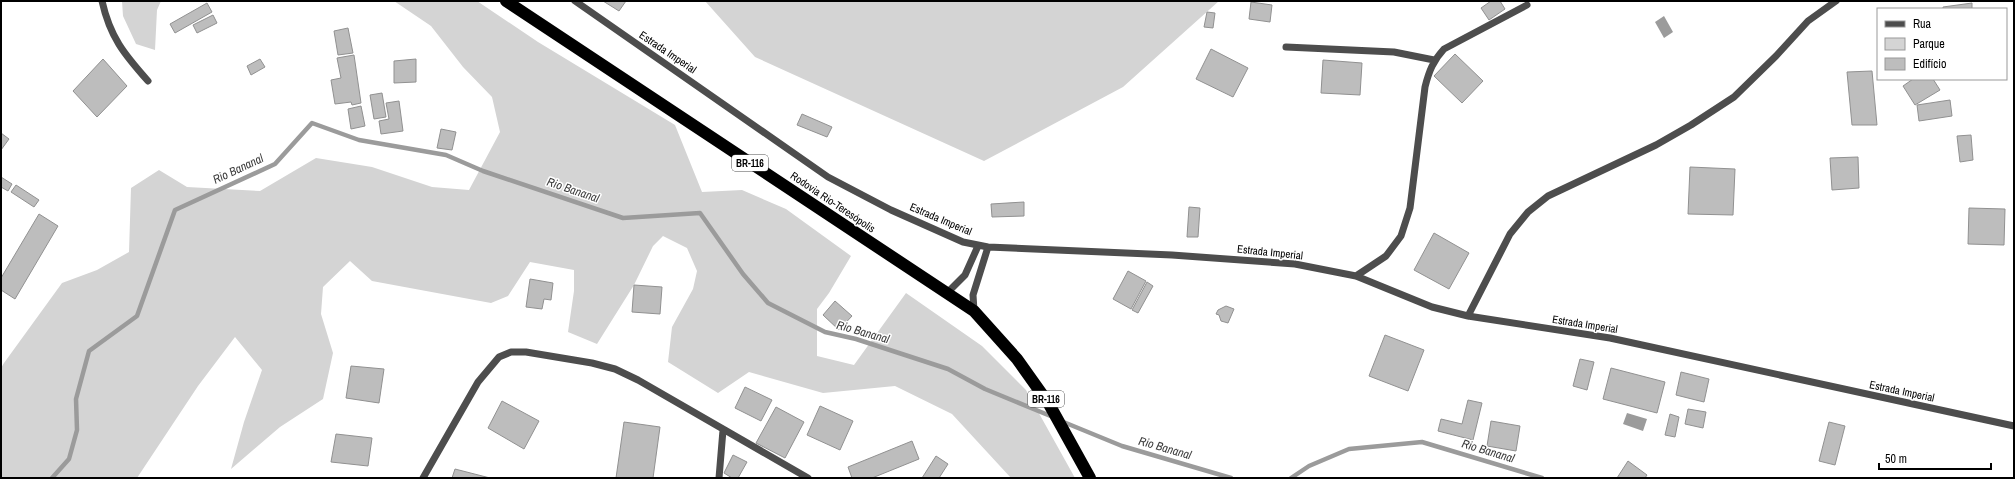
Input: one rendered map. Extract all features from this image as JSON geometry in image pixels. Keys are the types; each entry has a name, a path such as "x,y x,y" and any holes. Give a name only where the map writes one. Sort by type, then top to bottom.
{"highway":[{"name":"Rodovia Rio-Teresópolis","path":"506,1 890,257 948,292 974,311 1016,359 1049,404 1090,478"}],"street":[{"path":"102,1 108,24 125,55 148,81"},
{"name":"Estrada Imperial","path":"575,1 828,177 891,210 963,242 988,247 1172,255 1295,264 1356,276 1432,307 1468,316 1610,338 2014,426"},
{"path":"1468,316 1510,234 1528,212 1548,196 1656,145 1691,125 1734,97 1776,56 1808,21 1836,1"},
{"path":"1356,276 1386,256 1401,236 1410,208 1425,86 1429,70 1434,60 1444,49 1526,5"},
{"path":"1286,47 1394,52 1434,60"},
{"path":"948,292 965,275 978,246"},
{"path":"974,311 973,295 988,247"},
{"path":"423,478 478,382 500,357 511,352 526,352 592,363 615,369 638,380 808,478"},
{"path":"719,478 723,430"}],"green space":[{"path":"122,1 161,1 157,10 155,50 136,44 123,16"},
{"path":"394,1 477,1 538,42 675,125 702,192 742,190 786,209 851,256 829,293 817,309 817,356 854,365 906,293 982,346 1026,390 1075,478 1011,478 952,414 895,386 823,393 749,372 718,393 668,362 672,327 693,289 697,271 687,248 663,236 653,246 634,285 597,344 568,332 574,291 574,270 530,262 508,296 491,303 372,281 350,261 323,287 321,314 333,353 323,399 280,427 231,469 244,422 262,370 235,337 198,386 137,478 1,478 1,368 62,283 97,270 129,252 131,188 159,170 187,187 260,191 316,158 372,167 432,187 469,190 500,132 492,97 463,67 431,26"},
{"path":"705,1 1219,1 1123,87 984,161 755,57"}],"shaded area":[{"path":"1664,16 1673,32 1664,38 1655,22"},
{"path":"1627,413 1647,419 1643,431 1623,424"}],"building":[{"path":"603,1 626,1 619,11"},
{"path":"1491,1 1500,1 1505,9 1489,20 1481,8"},
{"path":"1251,2 1272,5 1270,22 1249,19"},
{"path":"207,3 212,12 175,33 170,24"},
{"path":"1972,3 1972,8 1943,7"},
{"path":"1207,12 1215,13 1213,28 1204,27"},
{"path":"213,15 217,23 197,33 193,25"},
{"path":"348,28 353,53 338,55 334,31"},
{"path":"1211,49 1248,68 1233,97 1196,79"},
{"path":"1455,54 1483,81 1462,103 1434,76"},
{"path":"354,55 361,103 352,105 351,102 335,104 331,80 341,78 337,58"},
{"path":"103,59 127,86 97,117 73,91"},
{"path":"260,59 265,67 251,75 247,66"},
{"path":"416,59 416,82 394,83 394,61"},
{"path":"1323,60 1362,63 1360,95 1321,93"},
{"path":"1872,71 1877,125 1852,125 1847,72"},
{"path":"1912,80 1934,80 1940,90 1915,105 1903,86"},
{"path":"382,93 386,117 374,119 370,95"},
{"path":"1950,100 1952,116 1919,121 1917,105"},
{"path":"399,101 403,131 381,134 379,121 389,119 386,103"},
{"path":"361,106 365,126 351,129 348,109"},
{"path":"802,114 832,127 827,137 797,125"},
{"path":"441,129 456,132 452,150 437,148"},
{"path":"1,133 9,139 1,150"},
{"path":"1971,135 1973,160 1960,162 1957,136"},
{"path":"1858,157 1859,188 1832,190 1830,158"},
{"path":"1690,167 1735,169 1733,215 1688,214"},
{"path":"1,177 12,184 8,191 1,187"},
{"path":"16,185 39,200 34,207 11,192"},
{"path":"1024,202 1024,216 992,217 991,204"},
{"path":"1189,207 1200,208 1198,237 1187,237"},
{"path":"1969,208 2005,209 2004,245 1968,244"},
{"path":"39,214 58,226 15,299 1,290 1,278"},
{"path":"1434,233 1469,253 1449,289 1414,270"},
{"path":"1128,271 1146,281 1131,309 1113,299"},
{"path":"530,279 553,283 551,300 544,299 542,309 526,307"},
{"path":"1147,282 1153,286 1138,313 1132,310"},
{"path":"634,285 662,287 660,314 632,312"},
{"path":"835,301 852,316 839,330 823,315"},
{"path":"1226,306 1234,309 1228,323 1221,321 1219,315 1216,314 1218,310"},
{"path":"1385,335 1424,350 1408,391 1369,376"},
{"path":"1580,359 1594,362 1587,390 1573,386"},
{"path":"351,366 384,369 379,403 346,398"},
{"path":"1611,368 1665,382 1657,413 1603,399"},
{"path":"1681,372 1709,379 1704,402 1676,395"},
{"path":"745,387 772,400 761,421 735,408"},
{"path":"1468,400 1482,403 1473,440 1438,431 1441,419 1462,424"},
{"path":"502,401 539,421 524,449 488,428"},
{"path":"820,406 853,421 840,450 807,435"},
{"path":"776,407 804,422 785,458 756,443"},
{"path":"1688,409 1706,412 1703,428 1685,424"},
{"path":"1670,414 1679,417 1675,437 1665,435"},
{"path":"1491,421 1520,426 1516,451 1487,446"},
{"path":"624,422 660,427 653,478 616,478"},
{"path":"1829,422 1845,426 1835,465 1819,461"},
{"path":"336,434 372,438 368,466 331,462"},
{"path":"912,441 919,459 872,478 852,478 848,467"},
{"path":"733,455 747,462 738,478 732,478 724,473"},
{"path":"936,456 948,464 939,478 922,478"},
{"path":"1628,461 1647,475 1645,478 1617,478"},
{"path":"455,469 490,478 452,478"}],"waterway":[{"name":"Rio Bananal","path":"52,478 69,459 77,430 76,399 89,351 137,316 175,210 275,164 312,123 359,140 446,155 483,171 623,218 700,213 743,274 768,303 825,332 856,339 948,369 985,389 1053,417"},
{"name":"Rio Bananal","path":"1061,421 1122,446 1231,478"},
{"name":"Rio Bananal","path":"1291,478 1309,466 1349,449 1422,442 1542,478"}]}
